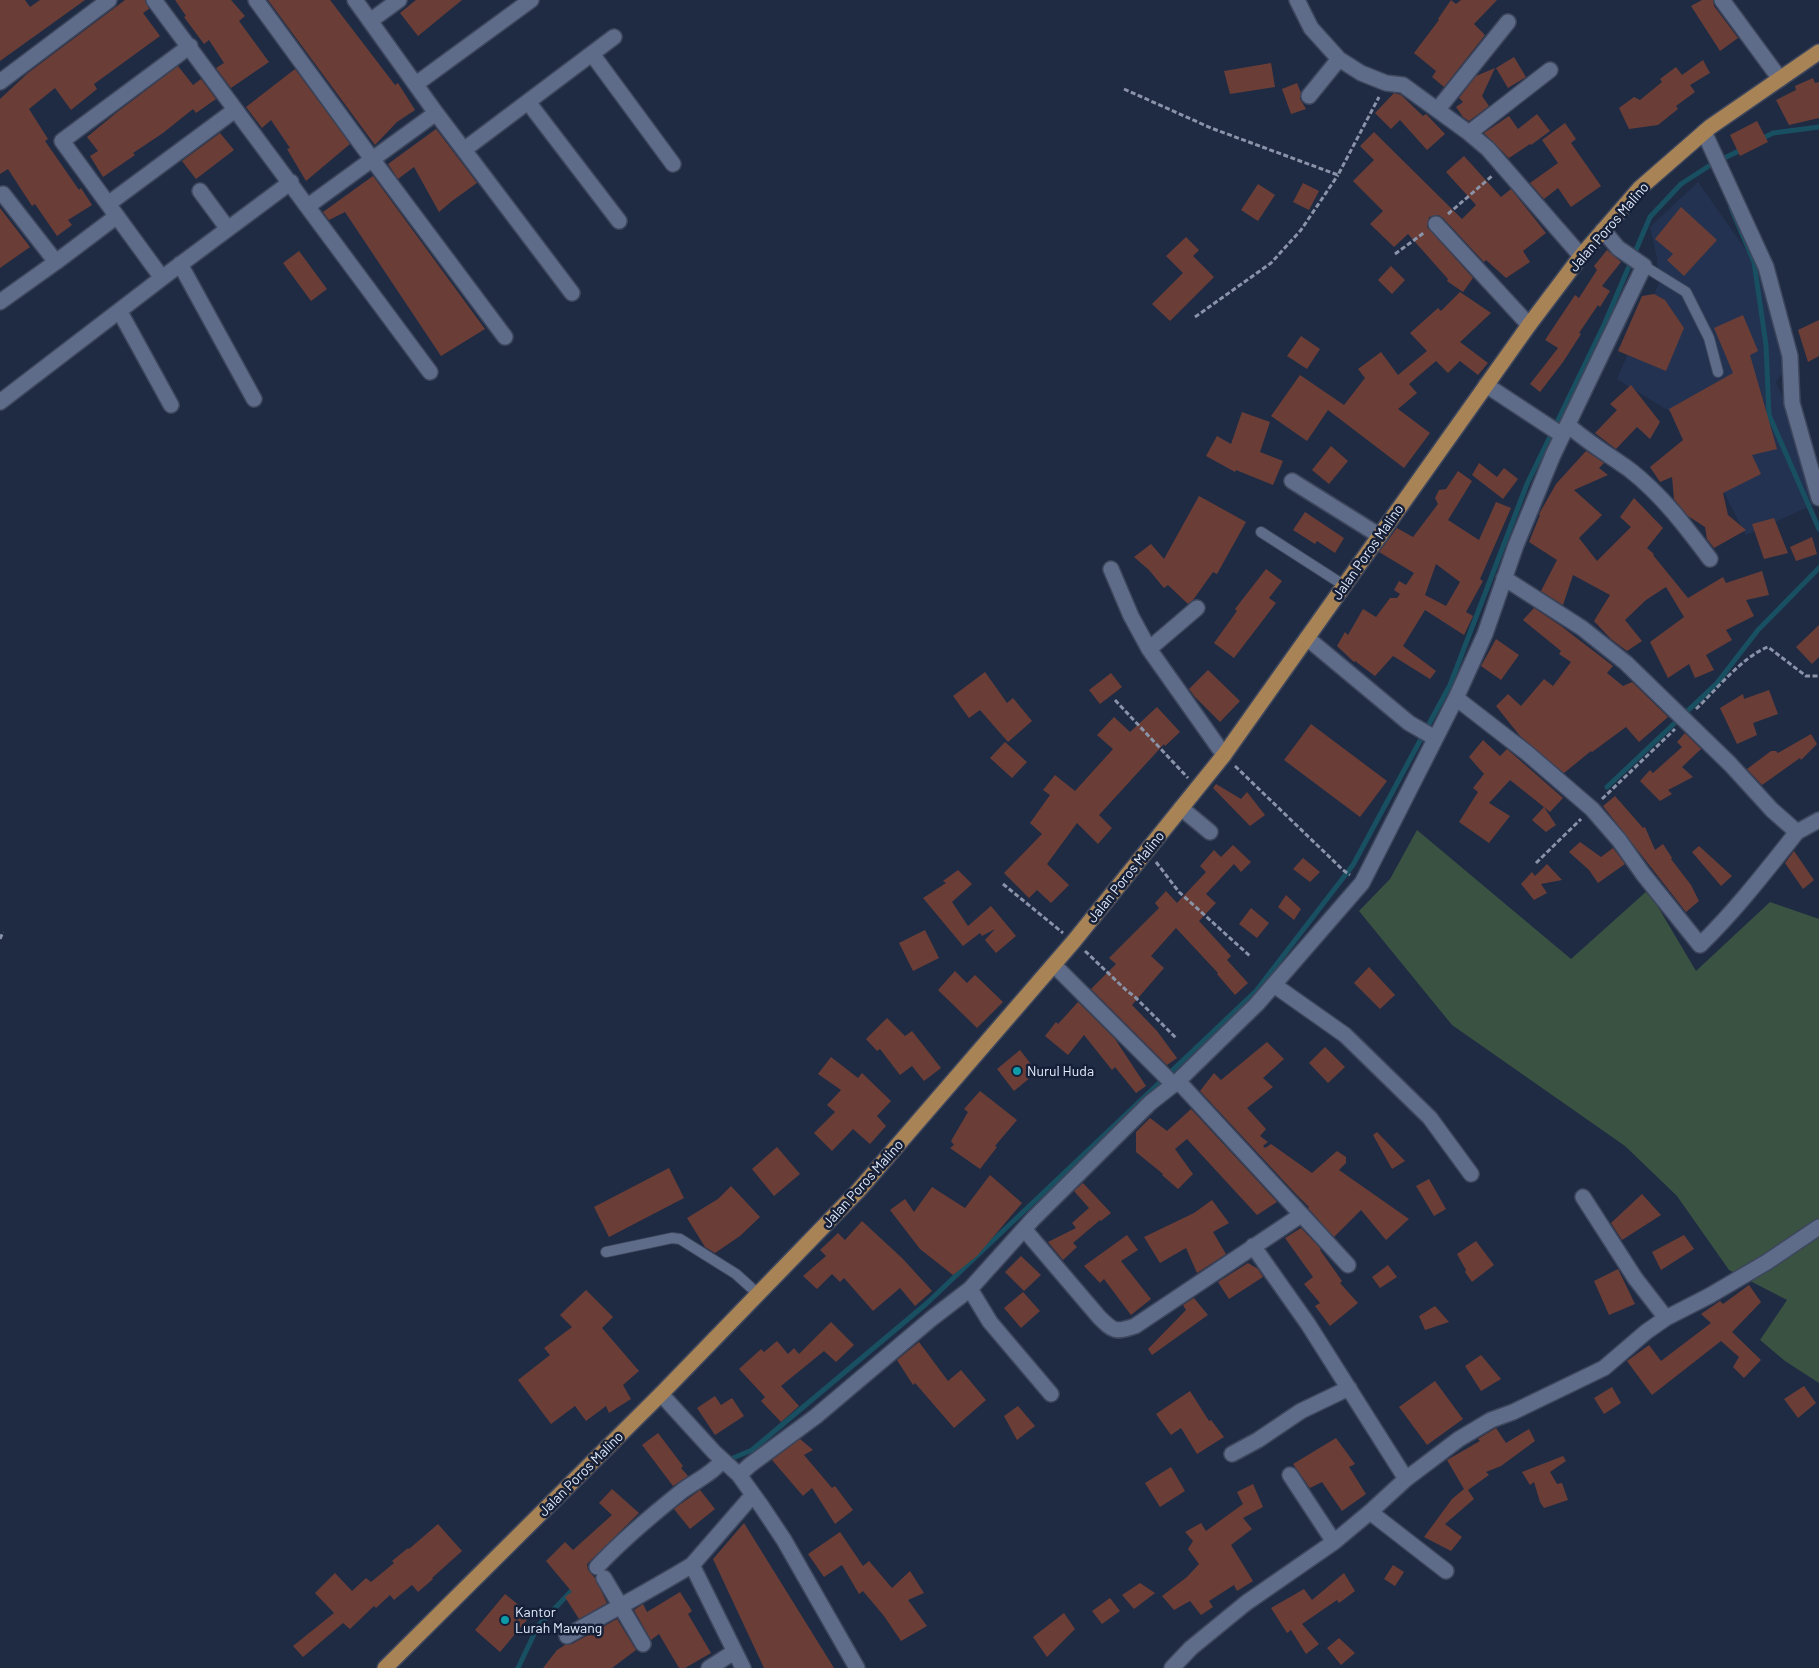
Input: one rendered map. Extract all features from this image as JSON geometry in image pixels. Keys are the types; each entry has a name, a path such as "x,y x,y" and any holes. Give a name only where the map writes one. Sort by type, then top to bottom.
{"main road":[{"name":"Jalan Poros Malino","path":"385,1668 661,1394 864,1184 1054,965 1148,852 1196,788 1224,755 1529,325 1581,256 1640,188 1704,132 1819,52"}],"street":[{"path":"0,82 109,0"},
{"path":"154,0 291,182 430,372"},
{"path":"256,0 505,337"},
{"path":"355,0 436,113 572,293"},
{"path":"370,21 399,0"},
{"path":"416,84 531,0"},
{"path":"1297,0 1311,28 1339,59 1361,73 1386,83 1403,84 1469,133 1497,158 1581,256"},
{"path":"1722,0 1780,79"},
{"path":"1438,109 1508,22"},
{"path":"465,149 614,37"},
{"path":"162,278 62,141 190,46"},
{"path":"592,54 673,164"},
{"path":"1309,96 1339,59"},
{"path":"1469,133 1550,70"},
{"path":"528,102 619,221"},
{"path":"0,302 56,262 112,210 235,110"},
{"path":"308,206 436,113"},
{"path":"1704,132 1766,268 1790,356 1792,403 1819,498"},
{"path":"0,402 120,312 180,264 291,182"},
{"path":"200,191 228,229"},
{"path":"1,193 56,262"},
{"path":"1436,224 1529,325"},
{"path":"643,1644 601,1572 628,1537 684,1490 714,1469 750,1465 815,1417 931,1319 970,1289 1024,1229 1143,1110 1176,1083 1257,1004 1362,883 1431,736 1456,698 1485,634 1516,545 1565,430 1641,264 1618,248 1603,230"},
{"path":"180,264 254,399"},
{"path":"120,312 171,405"},
{"path":"1486,385 1585,440 1631,471 1662,500 1710,559"},
{"path":"1292,481 1380,536"},
{"path":"1111,569 1131,616 1149,649 1224,755"},
{"path":"1504,578 1582,628 1626,663 1686,719 1772,810 1797,832"},
{"path":"1149,649 1196,608"},
{"path":"1307,638 1409,723 1431,736"},
{"path":"1456,698 1528,753 1592,809 1619,840 1643,874 1700,946 1724,922 1797,832 1819,820"},
{"path":"1181,808 1210,832"},
{"path":"1054,965 1176,1083 1348,1265"},
{"path":"1274,985 1345,1035 1430,1118 1471,1174"},
{"path":"1583,1197 1635,1278 1666,1318"},
{"path":"1024,1229 1098,1317 1112,1330 1121,1331 1135,1326 1301,1215"},
{"path":"1174,1668 1192,1648 1246,1603 1334,1542 1406,1479 1459,1439 1492,1420 1513,1412 1604,1368 1646,1332 1666,1318 1718,1291 1767,1262 1819,1227"},
{"path":"1253,1246 1308,1324 1373,1430 1406,1479"},
{"path":"970,1289 990,1322 1051,1394"},
{"path":"1232,1454 1258,1440 1300,1411 1349,1388"},
{"path":"661,1394 729,1467 762,1506 784,1540 857,1668"},
{"path":"1290,1476 1334,1542"},
{"path":"567,1636 621,1605 647,1593 692,1565 752,1496"},
{"path":"1370,1512 1446,1571"},
{"path":"692,1565 734,1652 744,1668"},
{"path":"709,1668 734,1652"}],"lane":[{"path":"1641,264 1686,292 1709,338 1718,372"},
{"path":"1261,532 1345,586"},
{"path":"606,1252 672,1238 680,1239 736,1274 758,1294"}],"path":[{"path":"1195,317 1272,263 1301,230 1338,175 1386,83"},
{"path":"1124,89 1211,128 1338,175"},
{"path":"1395,254 1436,224 1504,166"},
{"path":"1536,863 1757,651 1768,647 1806,676 1819,676"},
{"path":"1115,700 1196,788"},
{"path":"1224,755 1347,873"},
{"path":"1148,852 1180,892 1251,957"},
{"path":"1003,884 1074,941 1176,1038"},
{"path":"0,939 3,932"}],"shaded area":[{"path":"1698,182 1765,277 1787,366 1776,382 1819,479 1819,502 1746,535 1687,422 1617,379 1659,283 1657,258 1650,227"}],"green space":[{"path":"1417,830 1571,959 1648,890 1696,971 1770,902 1819,919 1819,1383 1785,1361 1760,1340 1787,1300 1729,1270 1677,1196 1625,1146 1452,1025 1359,911 1390,879"}],"building":[{"path":"0,0 25,0 30,7 40,0 85,0 0,61"},
{"path":"125,0 145,0 149,9 143,13 160,36 94,84 97,89 71,110 55,88 29,109 48,139 45,141 79,190 81,188 92,205 68,220 72,225 57,236 35,204 32,206 8,169 0,174 0,99 28,73"},
{"path":"175,0 231,0 245,16 239,21 269,62 231,88 216,68 224,63 209,40 204,44 184,17 186,16"},
{"path":"268,0 330,0 395,85 398,83 415,110 397,122 375,145"},
{"path":"416,0 462,0 418,36 400,13"},
{"path":"1451,0 1456,4 1461,0 1497,0 1474,24 1485,35 1444,87 1432,77 1436,71 1414,53 1439,20"},
{"path":"1702,0 1713,0 1714,6 1738,38 1720,51 1691,6"},
{"path":"1514,57 1526,77 1508,88 1496,68"},
{"path":"1703,60 1710,73 1690,85 1695,92 1676,106 1678,109 1658,125 1629,129 1619,108 1634,97 1640,100 1662,82 1660,79 1676,67 1682,75"},
{"path":"1271,63 1275,87 1230,94 1224,71"},
{"path":"178,66 193,85 201,79 216,99 196,113 193,109 163,133 133,153 135,155 103,177 90,156 98,151 87,137"},
{"path":"1495,68 1482,96 1489,106 1469,121 1463,117 1456,107 1463,102 1459,98 1476,76"},
{"path":"295,69 350,144 306,181 287,149 290,148 271,120 262,128 246,107"},
{"path":"1813,78 1815,83 1819,82 1819,118 1789,125 1776,100 1796,90 1795,86"},
{"path":"1297,83 1301,93 1300,99 1306,109 1291,114 1282,89"},
{"path":"1394,93 1401,95 1423,116 1426,114 1445,134 1427,150 1400,120 1391,129 1375,113"},
{"path":"1537,114 1550,131 1509,158 1484,133 1509,116 1518,129"},
{"path":"1757,121 1768,142 1740,156 1730,135"},
{"path":"1565,123 1576,139 1571,143 1601,186 1571,207 1558,188 1544,199 1530,183 1558,163 1542,140"},
{"path":"436,129 477,183 439,212 414,167 398,179 388,164"},
{"path":"1374,132 1462,219 1476,205 1446,172 1464,156 1501,197 1511,189 1546,233 1523,251 1530,262 1506,278 1486,260 1484,262 1443,218 1438,215 1429,217 1427,227 1473,278 1463,292 1447,281 1448,279 1408,234 1394,247 1370,224 1383,211 1353,181 1374,160 1360,146"},
{"path":"220,133 234,150 196,179 182,161"},
{"path":"373,176 485,329 441,356 345,212 329,220 323,212"},
{"path":"1303,183 1319,191 1309,210 1293,202"},
{"path":"1258,184 1275,195 1258,221 1241,210"},
{"path":"1681,207 1717,240 1684,276 1667,260 1673,254 1655,239"},
{"path":"0,208 30,247 0,268"},
{"path":"1186,237 1199,250 1193,256 1214,277 1170,321 1152,304 1183,273 1166,256"},
{"path":"1607,250 1621,262 1602,286 1610,291 1600,307 1598,305 1579,333 1581,334 1563,362 1540,392 1530,384 1558,348 1545,340 1575,295 1579,298 1597,270 1594,266"},
{"path":"299,251 327,289 311,301 283,263"},
{"path":"1391,266 1405,280 1392,294 1378,280"},
{"path":"1460,292 1491,313 1460,342 1488,363 1478,375 1460,361 1448,373 1436,361 1409,384 1417,393 1398,409 1430,433 1404,468 1328,410 1307,441 1271,416 1300,375 1344,405 1365,378 1358,369 1381,352 1398,375 1427,351 1410,333 1438,308 1441,311"},
{"path":"1654,294 1665,300 1684,328 1666,371 1618,351 1642,296"},
{"path":"1743,315 1758,351 1750,355 1777,449 1752,455 1761,474 1723,493 1728,515 1746,530 1714,548 1707,539 1705,527 1688,516 1674,499 1672,477 1660,482 1650,467 1683,440 1669,409 1733,373 1714,328"},
{"path":"1819,320 1819,356 1808,362 1798,330"},
{"path":"1301,336 1320,349 1307,369 1287,356"},
{"path":"1631,385 1660,422 1650,439 1637,427 1616,449 1595,433 1617,410 1610,404"},
{"path":"1242,412 1270,422 1260,452 1283,461 1273,485 1236,470 1235,472 1206,456 1217,436 1231,444"},
{"path":"1331,446 1348,461 1329,484 1312,470"},
{"path":"1586,451 1604,463 1599,468 1608,475 1574,490 1602,515 1579,538 1597,561 1631,527 1620,517 1634,498 1663,528 1647,548 1654,554 1688,598 1723,577 1726,583 1762,571 1769,595 1746,600 1754,616 1726,630 1732,640 1706,655 1714,670 1695,678 1689,664 1668,678 1650,642 1684,617 1666,587 1646,600 1625,620 1642,641 1627,651 1611,639 1594,621 1610,595 1573,575 1563,605 1541,591 1557,560 1529,542 1539,514 1556,484"},
{"path":"1479,463 1497,477 1504,468 1518,479 1503,499 1472,475"},
{"path":"1458,471 1472,481 1448,520 1479,540 1496,502 1511,508 1480,579 1483,581 1466,612 1473,616 1464,635 1425,610 1403,646 1436,671 1430,679 1393,656 1375,676 1354,662 1337,646 1345,632 1348,635 1363,609 1376,617 1390,598 1397,598 1400,594 1394,590 1399,581 1406,585 1414,573 1379,552 1397,528 1413,537 1438,504 1435,498 1439,490 1446,489","holes":["1436,564 1460,582 1446,606 1425,595"]},
{"path":"1199,496 1246,522 1217,574 1213,572 1188,604 1168,585 1164,588 1149,570 1134,557 1151,544 1164,559"},
{"path":"1305,512 1344,538 1335,553 1317,541 1315,544 1293,530"},
{"path":"1774,518 1788,553 1764,559 1752,524"},
{"path":"1812,537 1817,554 1796,561 1790,547"},
{"path":"1266,569 1282,581 1269,598 1276,603 1234,658 1214,643 1237,611 1235,609"},
{"path":"1534,608 1613,666 1607,673 1623,686 1632,682 1668,717 1639,742 1626,727 1591,751 1564,773 1520,736 1496,706 1508,694 1521,706 1544,679 1553,686 1571,662 1559,654 1561,651 1523,620"},
{"path":"1819,625 1819,657 1812,664 1796,647"},
{"path":"1496,639 1519,655 1501,680 1481,666"},
{"path":"1208,670 1240,701 1220,722 1189,689"},
{"path":"985,672 1007,703 1013,698 1032,721 1008,742 980,710 969,718 953,696"},
{"path":"1111,673 1122,687 1100,704 1089,690"},
{"path":"1769,690 1778,714 1753,723 1757,735 1737,744 1720,708 1743,694 1744,699"},
{"path":"1157,707 1180,732 1165,746 1164,744 1099,815 1112,828 1098,844 1077,823 1047,864 1069,885 1051,903 1037,890 1029,898 1004,873 1042,834 1030,823 1050,795 1043,790 1055,775 1075,791 1113,749 1097,735 1114,717 1130,732"},
{"path":"1311,724 1387,781 1360,817 1284,760"},
{"path":"1685,733 1701,749 1682,767 1693,777 1668,790 1672,794 1660,801 1640,781 1650,770 1653,773 1682,747 1677,742"},
{"path":"1811,734 1817,744 1801,760 1800,758 1762,785 1747,769 1771,751 1778,753"},
{"path":"1483,740 1500,756 1507,749 1563,798 1550,812 1510,780 1489,803 1510,816 1489,843 1459,822 1478,792 1473,788 1484,774 1469,757"},
{"path":"1005,742 1027,762 1012,778 990,758"},
{"path":"1216,784 1241,799 1247,792 1265,815 1250,826 1213,788"},
{"path":"1615,796 1643,828 1645,827 1655,850 1663,844 1671,859 1691,885 1699,901 1686,912 1603,806"},
{"path":"1544,807 1556,825 1546,832 1532,820"},
{"path":"1580,842 1601,857 1613,848 1625,864 1598,883 1589,870 1569,852"},
{"path":"1233,845 1251,862 1241,872 1234,864 1206,894 1216,903 1199,921 1231,956 1227,960 1248,983 1235,995 1218,973 1176,928 1151,956 1164,968 1132,1005 1157,1031 1177,1058 1167,1065 1091,989 1116,964 1109,958 1159,908 1155,903 1166,891 1177,903 1206,872 1200,866 1214,850 1221,857"},
{"path":"1699,846 1732,876 1721,886 1692,852"},
{"path":"1794,851 1814,880 1803,889 1785,863"},
{"path":"1303,858 1320,872 1310,882 1293,869"},
{"path":"1547,864 1562,880 1541,884 1547,893 1534,900 1521,884 1532,872 1535,876"},
{"path":"958,870 972,884 952,902 968,926 991,906 1016,936 996,953 985,940 995,929 982,936 980,933 963,946 923,898 946,883 943,881"},
{"path":"1286,895 1301,909 1294,920 1278,907"},
{"path":"1251,908 1269,923 1257,938 1239,924"},
{"path":"925,930 939,958 913,971 899,943"},
{"path":"1369,967 1395,995 1380,1009 1354,983"},
{"path":"955,971 967,983 975,975 1003,1002 977,1028 938,990"},
{"path":"1078,1002 1115,1039 1146,1086 1136,1093 1115,1067 1112,1070 1084,1035 1068,1055 1045,1036 1056,1022 1058,1024"},
{"path":"887,1018 905,1036 912,1031 941,1068 924,1081 912,1066 900,1075 880,1049 877,1051 866,1039"},
{"path":"1267,1042 1284,1059 1263,1078 1273,1087 1247,1108 1266,1129 1260,1136 1268,1142 1263,1146 1265,1148 1271,1144 1312,1173 1337,1151 1346,1157 1346,1163 1339,1170 1409,1219 1386,1240 1361,1210 1334,1237 1309,1207 1200,1091 1214,1073 1221,1080"},
{"path":"1325,1047 1345,1067 1328,1083 1309,1063"},
{"name":"Nurul Huda","path":"1020,1050 1037,1072 1014,1091 997,1069"},
{"path":"831,1057 858,1078 862,1073 891,1101 877,1116 886,1126 870,1144 853,1129 832,1151 814,1133 835,1112 827,1105 841,1090 818,1074"},
{"path":"980,1091 1017,1120 995,1146 997,1147 980,1169 950,1148 954,1145 951,1141 968,1112 964,1109"},
{"path":"1191,1109 1277,1202 1257,1215 1187,1139 1175,1149 1193,1174 1178,1189 1136,1152 1136,1132 1150,1118 1167,1131"},
{"path":"1377,1132 1405,1161 1392,1169 1373,1135"},
{"path":"777,1147 800,1174 774,1196 752,1169"},
{"path":"669,1168 684,1198 609,1237 594,1207"},
{"path":"990,1175 1022,1203 977,1256 953,1275 920,1249 890,1210 905,1199 914,1212 932,1187 965,1208"},
{"path":"1429,1179 1446,1209 1434,1216 1416,1186"},
{"path":"1083,1183 1111,1213 1073,1243 1077,1247 1063,1260 1048,1242 1076,1228 1072,1223 1089,1208 1074,1191"},
{"path":"731,1186 760,1217 740,1236 715,1253 705,1247 687,1218 718,1199"},
{"path":"1642,1194 1661,1215 1622,1240 1611,1223"},
{"path":"1212,1200 1229,1223 1213,1232 1226,1254 1197,1273 1186,1248 1160,1263 1144,1237 1194,1213"},
{"path":"862,1221 903,1259 932,1291 915,1306 900,1288 873,1311 844,1278 840,1282 832,1274 817,1289 803,1276 826,1256 820,1250 838,1233 845,1240"},
{"path":"1301,1228 1321,1249 1342,1281 1340,1283 1358,1303 1330,1326 1315,1306 1320,1303 1304,1284 1313,1277 1285,1238"},
{"path":"1127,1235 1138,1250 1121,1261 1151,1299 1131,1315 1104,1279 1100,1283 1084,1266"},
{"path":"1684,1235 1694,1249 1661,1270 1652,1252"},
{"path":"1476,1241 1494,1265 1472,1282 1457,1254"},
{"path":"1021,1256 1041,1275 1024,1291 1005,1272"},
{"path":"1248,1263 1258,1269 1263,1277 1229,1299 1218,1282"},
{"path":"1388,1265 1397,1277 1380,1288 1372,1277"},
{"path":"1618,1269 1635,1304 1609,1315 1594,1281"},
{"path":"1749,1285 1761,1302 1732,1332 1761,1360 1744,1378 1733,1367 1739,1357 1721,1341 1652,1395 1627,1361 1649,1345 1661,1361 1711,1323 1701,1314 1720,1301 1723,1304"},
{"path":"586,1290 613,1317 602,1328 639,1371 623,1385 631,1399 609,1413 606,1406 586,1421 575,1406 551,1424 518,1380 550,1355 544,1348 572,1327 560,1315"},
{"path":"1023,1292 1040,1311 1021,1328 1004,1308"},
{"path":"1194,1298 1208,1315 1152,1355 1148,1349 1186,1310 1183,1305"},
{"path":"1435,1306 1449,1322 1425,1330 1419,1316"},
{"path":"831,1322 854,1345 836,1362 824,1351 781,1386 799,1406 781,1422 761,1401 765,1397 739,1369 761,1349 764,1352 777,1341 788,1354 794,1348 799,1354"},
{"path":"919,1342 948,1381 961,1370 986,1400 954,1428 915,1383 913,1385 897,1360"},
{"path":"1481,1355 1501,1379 1481,1391 1465,1366"},
{"path":"1435,1381 1463,1419 1427,1445 1399,1407"},
{"path":"1804,1386 1816,1403 1798,1418 1784,1399"},
{"path":"1612,1387 1621,1403 1604,1414 1594,1398"},
{"path":"1190,1391 1209,1421 1211,1420 1224,1437 1197,1454 1181,1428 1171,1435 1156,1414"},
{"path":"715,1396 721,1405 732,1398 744,1416 715,1435 697,1408"},
{"path":"1018,1406 1035,1426 1017,1440 1004,1416"},
{"path":"1496,1428 1506,1443 1529,1429 1535,1441 1501,1466 1486,1472 1489,1475 1468,1490 1474,1499 1445,1524 1462,1537 1451,1551 1424,1537 1452,1499 1464,1489 1447,1460 1480,1441 1478,1439"},
{"path":"658,1433 683,1466 681,1468 688,1476 673,1486 642,1445"},
{"path":"1336,1438 1355,1464 1349,1467 1366,1494 1342,1511 1322,1482 1310,1488 1293,1464"},
{"path":"800,1439 813,1450 804,1455 832,1488 835,1486 853,1510 835,1524 812,1488 803,1496 772,1460"},
{"path":"1563,1456 1566,1461 1550,1472 1557,1484 1562,1483 1568,1500 1544,1508 1540,1502 1534,1482 1530,1485 1522,1472"},
{"path":"1171,1467 1185,1491 1160,1507 1145,1483"},
{"path":"1253,1484 1263,1507 1243,1518 1252,1529 1231,1545 1253,1581 1237,1591 1234,1585 1209,1601 1213,1607 1201,1615 1190,1601 1174,1610 1162,1596 1187,1577 1199,1564 1188,1549 1193,1541 1185,1532 1201,1523 1206,1531 1243,1504 1237,1492"},
{"path":"612,1489 639,1513 587,1564 588,1570 595,1578 607,1603 579,1619 565,1597 572,1592 546,1561 565,1542 573,1550 612,1515 599,1503"},
{"path":"700,1490 715,1509 690,1529 674,1509"},
{"path":"744,1523 834,1668 764,1668 713,1559"},
{"path":"438,1524 462,1551 418,1592 412,1585 394,1600 390,1595 376,1608 374,1606 350,1629 343,1623 303,1657 293,1646 334,1613 315,1593 335,1573 352,1591 366,1578 371,1582 394,1563 392,1561"},
{"path":"840,1532 863,1566 869,1561 892,1588 910,1571 924,1593 908,1600 927,1626 901,1641 884,1616 863,1591 859,1594 842,1565 824,1577 808,1554"},
{"path":"1393,1565 1404,1572 1395,1586 1384,1579"},
{"path":"1344,1573 1355,1591 1339,1603 1337,1600 1302,1624 1319,1644 1306,1654 1291,1630 1287,1633 1271,1608 1304,1589 1312,1600"},
{"path":"1140,1583 1155,1593 1134,1609 1122,1595"},
{"path":"680,1592 692,1611 688,1614 711,1653 685,1668 679,1668 659,1634 651,1640 634,1610 643,1604 647,1612"},
{"name":"Kantor Lurah Mawang","path":"505,1594 531,1615 500,1652 475,1630"},
{"path":"1110,1598 1120,1611 1102,1624 1092,1611"},
{"path":"1064,1613 1075,1629 1047,1657 1033,1637"},
{"path":"617,1619 636,1650 612,1668 543,1668 557,1650 565,1645 572,1644"},
{"path":"1339,1638 1355,1653 1341,1665 1327,1648"}],"waterway":[{"path":"1761,139 1773,133 1819,127"},
{"path":"726,1461 752,1450 926,1304 1256,991 1353,865 1450,685 1527,484 1604,325 1650,217 1681,184 1712,164 1743,149"},
{"path":"1731,208 1754,262 1766,345 1769,415 1819,529"},
{"path":"1607,787 1717,683 1758,630 1819,568"},
{"path":"518,1668 538,1626 575,1587"}],"place":[{"name":"Nurul Huda","path":"1017,1071"},
{"name":"Kantor Lurah Mawang","path":"505,1620"}]}
